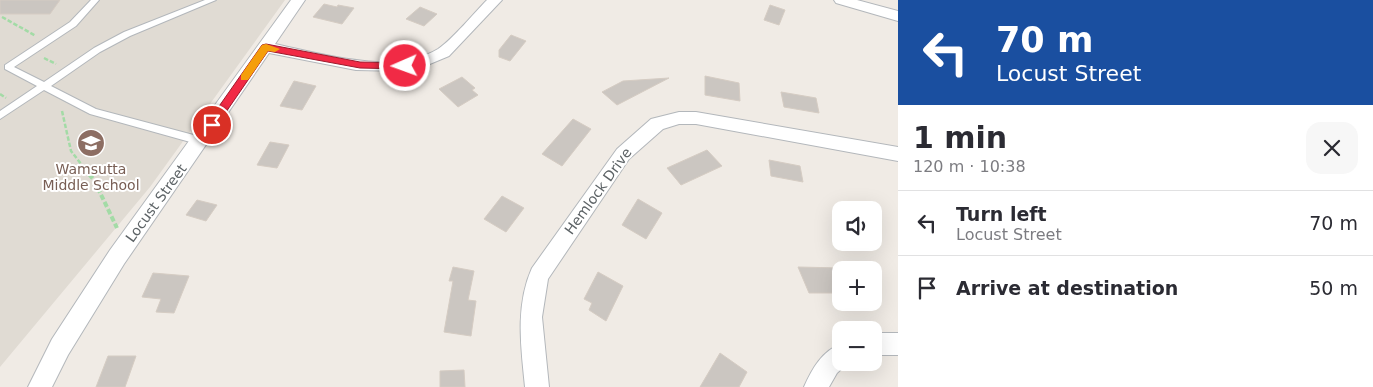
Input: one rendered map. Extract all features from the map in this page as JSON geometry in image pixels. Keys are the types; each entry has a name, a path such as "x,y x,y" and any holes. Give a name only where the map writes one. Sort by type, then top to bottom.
{"street":[{"name":"Locust Street","path":"40,387 60,347 117,257 201,141 298,0"},
{"path":"266,47 371,66 416,64 436,58 444,52 495,0"},
{"path":"841,0 898,16"},
{"name":"Hemlock Drive","path":"537,387 531,325 532,299 539,275 622,154 652,128 679,118 710,120 898,154"},
{"path":"882,344 898,344"},
{"path":"816,387 832,362"}],"lane":[{"path":"0,72 73,24 95,0"},
{"path":"0,116 41,86 97,50 127,34 212,0"},
{"path":"8,66 41,86 92,112 201,141"}],"path":[{"path":"2,17 38,37"},
{"path":"39,56 61,66"},
{"path":"62,111 71,151 94,180 120,233"}],"shaded area":[{"name":"Wamsutta Middle School","path":"0,0 285,0 150,187 0,367"}],"building":[{"path":"0,0 60,0 50,14 0,14"},
{"path":"324,4 354,8 342,24 313,17"},
{"path":"770,5 785,10 779,25 764,20"},
{"path":"420,7 437,14 424,26 406,19"},
{"path":"511,35 526,41 510,61 499,57 499,50"},
{"path":"705,76 739,83 740,101 705,95"},
{"path":"462,77 475,88 472,90 478,95 458,107 439,89"},
{"path":"669,78 617,105 602,92 623,81"},
{"path":"294,81 316,86 302,110 280,106"},
{"path":"781,92 816,98 819,113 784,107"},
{"path":"573,119 591,129 562,166 542,154"},
{"path":"270,142 289,145 277,168 257,165"},
{"path":"707,150 722,166 681,185 667,168"},
{"path":"769,160 800,166 803,182 771,176"},
{"path":"502,196 524,208 506,232 484,219"},
{"path":"638,199 662,213 646,239 622,225"},
{"path":"197,200 217,205 206,221 186,215"},
{"path":"453,267 474,271 468,300 476,301 471,336 444,332 453,281 449,281"},
{"path":"798,267 832,268 832,293 809,293"},
{"path":"598,272 623,286 606,321 589,310 592,303 584,299"},
{"path":"153,273 189,276 174,313 156,312 161,299 142,297"},
{"path":"720,353 747,372 739,387 700,387"},
{"path":"108,356 136,356 125,387 96,387"},
{"path":"464,370 465,387 440,387 440,371"}],"slow traffic":[{"path":"244,78 266,47 275,49"}],"place":[{"name":"Wamsutta Middle School","path":"91,143"}],"route":[{"path":"212,125 266,47 360,65 382,67 405,66"}]}
